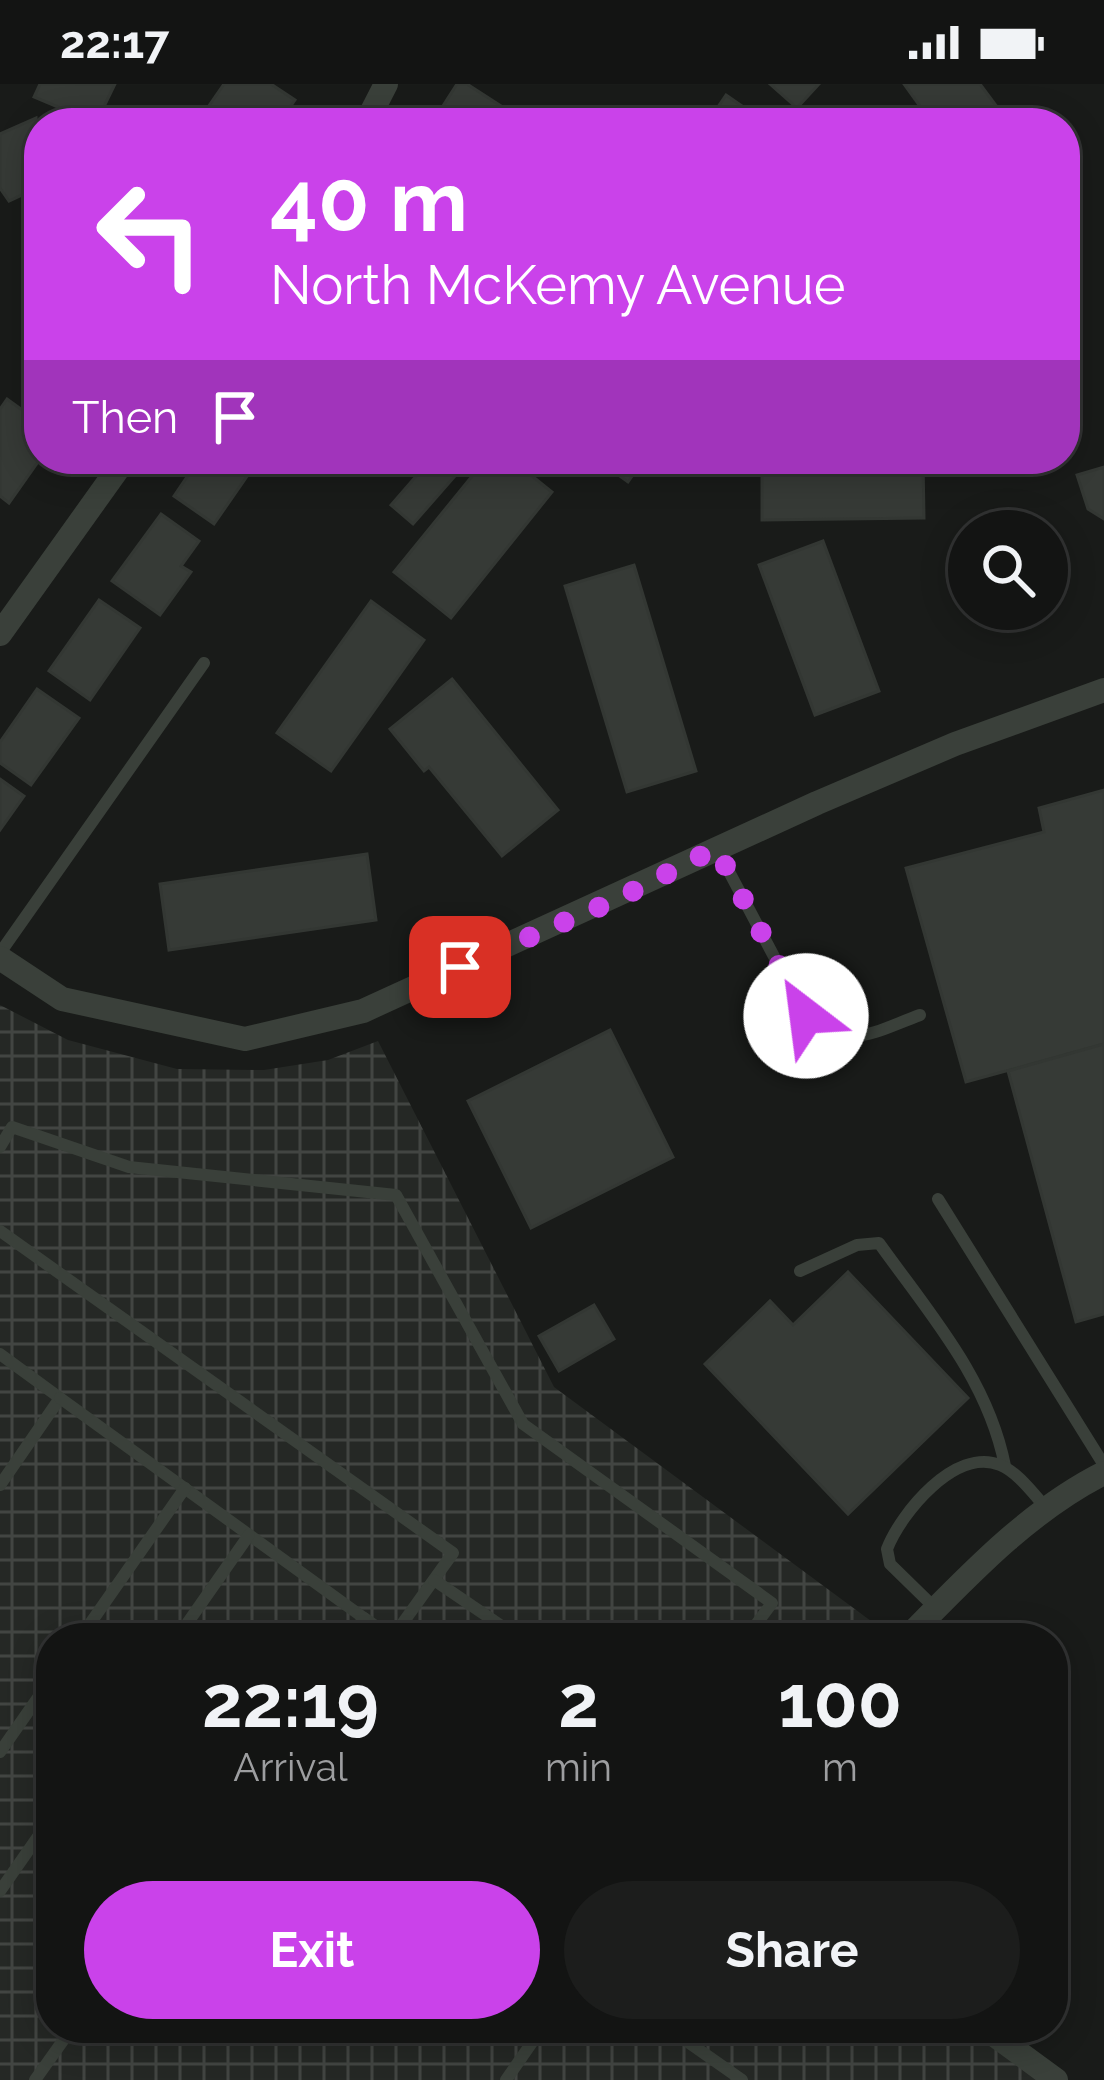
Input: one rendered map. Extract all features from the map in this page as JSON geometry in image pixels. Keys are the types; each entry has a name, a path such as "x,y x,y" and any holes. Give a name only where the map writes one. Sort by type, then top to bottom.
{"street":[{"path":"0,634 114,474"},
{"path":"0,956 62,999 245,1039 405,996 716,848 955,744 1104,690"},
{"path":"922,1623 979,1564 1104,1469"},
{"path":"1003,2043 1042,2076"}],"lane":[{"path":"0,956 204,663"},
{"path":"716,848 806,1016 825,1031 851,1040 920,1015"},
{"path":"0,1147 12,1127 129,1167 396,1195 523,1424 772,1603 757,1623"},
{"path":"938,1199 1104,1469"},
{"path":"0,1231 453,1552 403,1623"},
{"path":"800,1270 856,1245 879,1243 975,1378 998,1430 1004,1466 1048,1510"},
{"path":"0,1354 371,1623"},
{"path":"0,1485 60,1398"},
{"path":"936,1609 890,1564 887,1549 895,1528 912,1506 969,1464 1004,1466"},
{"path":"91,1623 185,1489"},
{"path":"187,1623 249,1535"},
{"path":"434,1580 496,1623"},
{"path":"360,1623 364,1618"},
{"path":"0,1752 36,1700"},
{"path":"0,1891 36,1839"},
{"path":"35,2080 61,2043"},
{"path":"506,2080 532,2043"},
{"path":"689,2043 742,2080"}],"shaded area":[{"path":"0,1005 68,1040 177,1069 264,1070 328,1060 378,1041 554,1387 874,1623 36,1623 36,2043 1006,2043 1057,2080 0,2080"}],"building":[{"path":"40,84 115,84 103,108 60,108 34,97"},
{"path":"224,84 271,84 295,100 289,108 207,108"},
{"path":"457,84 467,84 504,108 442,108"},
{"path":"770,84 819,84 797,108"},
{"path":"904,84 980,84 998,108 921,108"},
{"path":"726,95 745,108 717,108"},
{"path":"24,123 24,194 9,201 0,188 0,134"},
{"path":"7,399 24,411 24,474 29,474 9,503 0,496 0,409"},
{"path":"1104,467 1104,519 1088,509 1077,475"},
{"path":"189,474 249,474 214,524 174,496"},
{"path":"418,474 457,474 413,524 391,505"},
{"path":"474,474 530,474 552,492 451,618 394,572"},
{"path":"762,474 923,474 924,518 762,520"},
{"path":"161,514 199,541 181,566 191,572 160,615 112,581"},
{"path":"823,541 879,691 815,715 759,565"},
{"path":"634,565 696,771 627,792 565,586"},
{"path":"99,600 140,628 90,700 49,671"},
{"path":"371,601 424,640 331,771 277,733"},
{"path":"452,679 558,810 502,856 429,767 424,771 390,729"},
{"path":"37,689 79,718 31,785 0,763 0,742"},
{"path":"0,779 24,796 0,830"},
{"path":"1104,790 1104,1044 966,1082 906,868 1044,832 1039,808"},
{"path":"367,854 376,920 169,950 160,884"},
{"path":"610,1030 673,1157 531,1228 468,1101"},
{"path":"1104,1044 1104,1314 1076,1322 1008,1071"},
{"path":"848,1272 968,1398 848,1514 705,1364 770,1301 793,1325"},
{"path":"594,1305 614,1339 559,1371 539,1336"}],"route":[{"path":"460,967 620,898 716,848 806,1016"}]}
